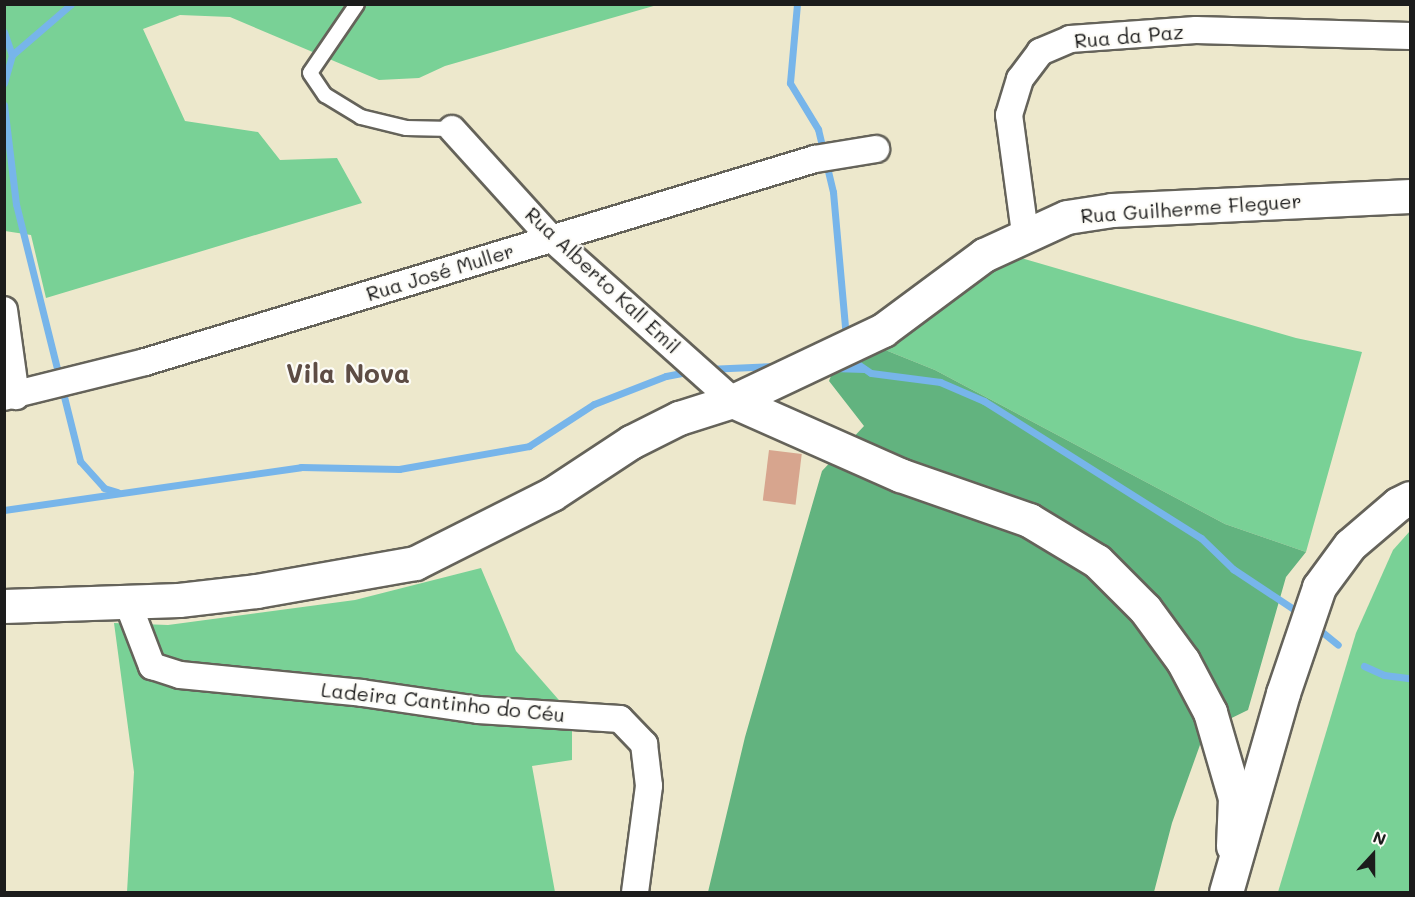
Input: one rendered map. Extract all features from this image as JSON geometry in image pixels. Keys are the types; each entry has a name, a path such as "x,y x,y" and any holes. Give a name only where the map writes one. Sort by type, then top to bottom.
{"street":[{"name":"Rua da Paz","path":"1025,233 1009,115 1020,79 1040,52 1070,39 1196,30 1410,36"},
{"name":"Rua Alberto Kall Emil","path":"452,129 551,238 734,401"},
{"name":"Rua José Muller","path":"10,397 145,362 815,159 876,149"},
{"name":"Rua Guilherme Fleguer","path":"4,606 127,601 257,591 415,563 509,512 552,494 631,442 679,418 734,401 883,330 984,255 1025,233 1067,217 1112,210 1410,196"},
{"path":"4,310 10,397"},
{"path":"734,401 900,475 1029,520 1097,561 1145,609 1183,661 1210,712 1235,798 1229,881"},
{"path":"1229,881 1319,587 1350,545 1398,504 1410,498"},
{"name":"Ladeira Cantinho do Céu","path":"127,601 152,666 180,675 362,693 478,710 620,719 634,729 644,744 649,786 634,892"}],"lane":[{"path":"357,4 310,73 324,95 361,117 406,129 452,129"}],"green space":[{"path":"4,5 657,5 445,66 419,78 379,80 230,17 180,15 143,29 185,121 258,132 280,160 337,158 362,203 46,298 31,235 5,231"},
{"path":"997,251 1296,338 1362,352 1306,552 1225,524 935,370 858,339"},
{"path":"858,339 935,370 1225,524 1306,552 1286,577 1248,710 1205,731 1172,823 1154,892 708,892 745,737 822,471 864,426 829,381 841,350"},
{"path":"1410,531 1410,892 1278,892 1356,633 1393,550"},
{"path":"481,568 516,651 572,715 572,760 532,766 555,892 127,892 134,772 114,623 168,625 355,600"}],"building":[{"path":"769,450 802,454 796,505 763,501"}],"waterway":[{"path":"4,83 12,55 71,4"},
{"path":"797,4 790,83 818,129 833,192 846,338"},
{"path":"4,32 12,55"},
{"path":"4,105 16,204 80,461 104,488 117,492"},
{"path":"852,354 855,362 871,373 940,382 984,401 1201,538 1233,569 1301,614"},
{"path":"707,369 777,366"},
{"path":"833,368 864,369"},
{"path":"4,510 301,467 399,469 529,446 594,404 666,376 691,371"},
{"path":"1316,627 1338,645"},
{"path":"1364,666 1384,675 1410,678"}],"district":[{"name":"Vila Nova","path":"348,374"}]}
